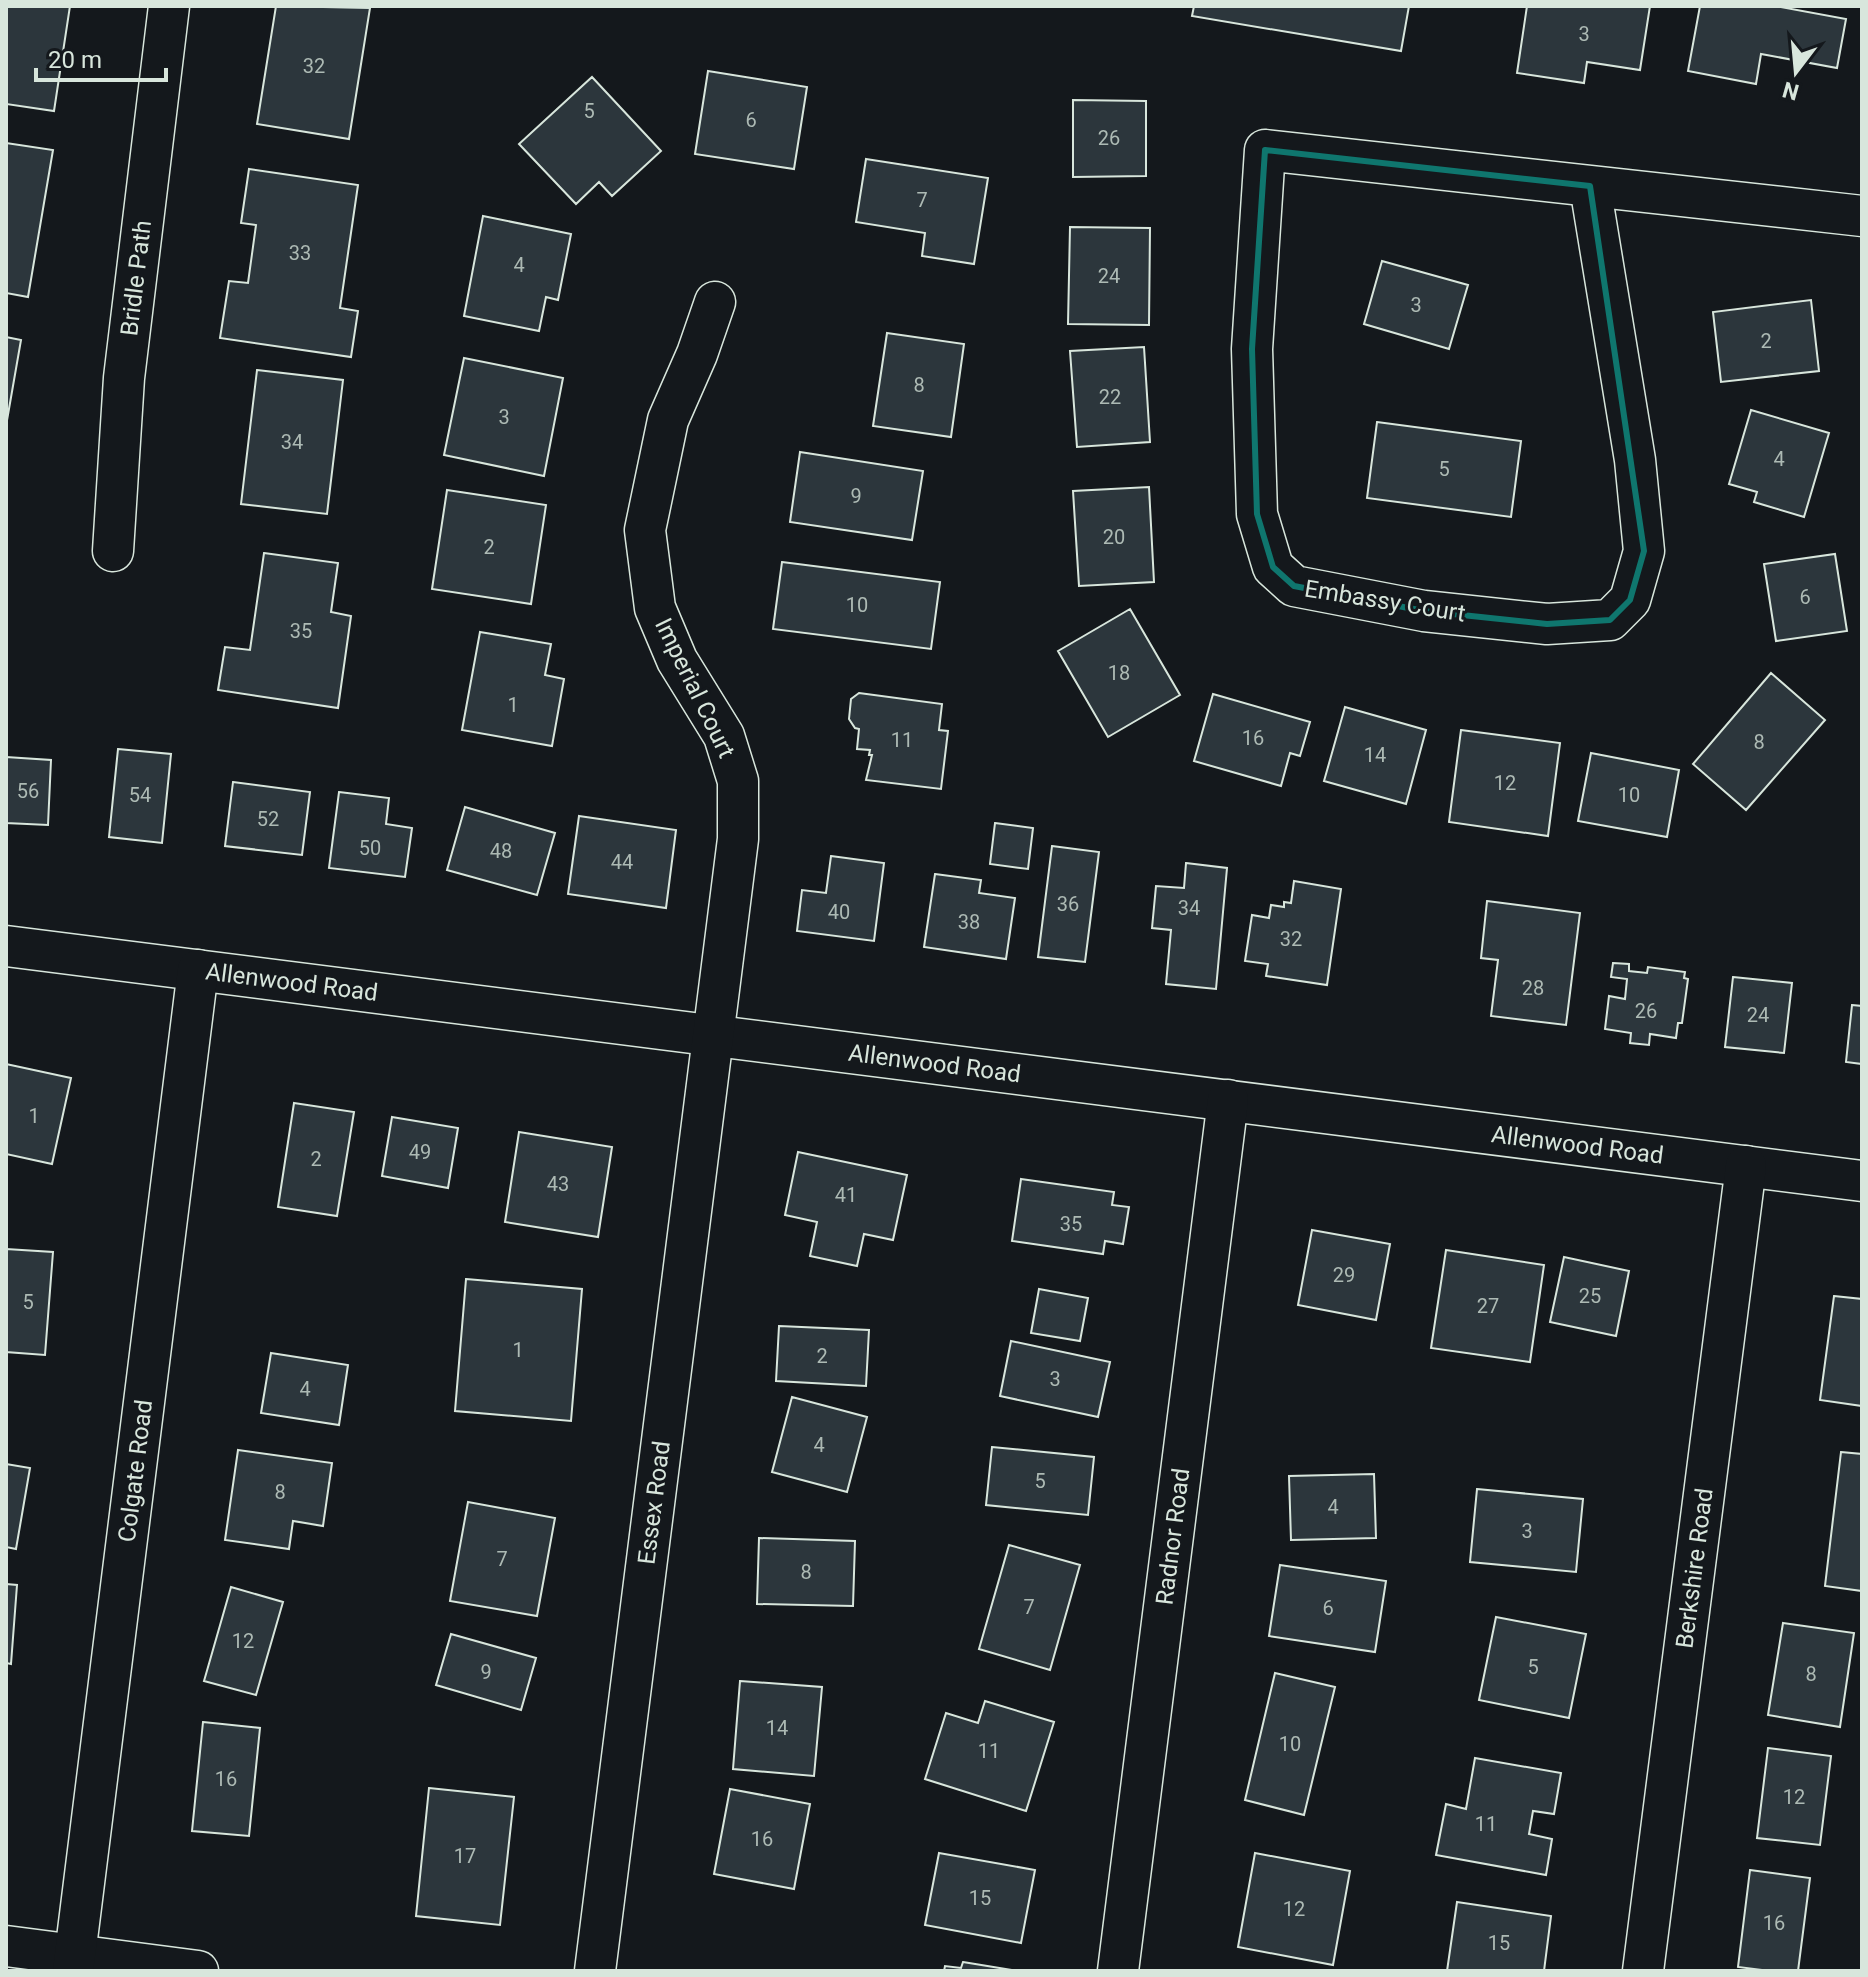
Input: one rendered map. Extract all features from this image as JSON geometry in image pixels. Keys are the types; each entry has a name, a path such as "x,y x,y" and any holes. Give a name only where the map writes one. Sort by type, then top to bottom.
{"street":[{"name":"Bridle Path","path":"113,551 124,378 169,6"},
{"name":"Embassy Court","path":"1590,186 1635,460 1644,551 1630,600 1610,620 1547,624 1424,611 1294,586 1273,567 1257,514 1252,349 1265,150 1862,216"},
{"name":"Imperial Court","path":"713,1036 738,839 738,781 724,736 677,660 655,608 645,530 668,420 697,354 715,302"},
{"name":"Allenwood Road","path":"6,946 1862,1181"},
{"name":"Colgate Road","path":"74,1963 198,970"},
{"name":"Essex Road","path":"595,1971 713,1036"},
{"name":"Radnor Road","path":"1118,1971 1228,1100"},
{"name":"Berkshire Road","path":"1643,1971 1746,1166"},
{"path":"6,1946 74,1963 198,1971"}],"highlighted area":[{"path":"1265,150 1590,186 1644,551 1630,600 1610,620 1547,624 1424,611 1294,586 1273,567 1257,514 1252,349"}],"building":[{"path":"6,6 70,6 54,111 6,104"},
{"path":"276,6 370,8 349,139 257,124"},
{"path":"1194,6 1409,6 1401,51 1192,16"},
{"path":"1527,6 1650,6 1640,70 1587,62 1584,83 1517,73"},
{"path":"1700,6 1775,6 1846,19 1837,68 1761,54 1756,84 1688,71"},
{"path":"708,71 807,87 794,169 695,154"},
{"path":"592,77 661,151 612,196 599,182 576,204 519,144"},
{"path":"1073,100 1146,101 1146,176 1073,177"},
{"path":"6,143 53,150 28,297 6,293"},
{"path":"866,159 988,178 974,264 922,256 925,233 856,222"},
{"path":"249,169 358,185 340,308 358,311 351,357 220,338 229,281 248,283 256,225 241,223"},
{"path":"483,216 571,234 558,300 546,297 539,331 464,316"},
{"path":"1070,227 1150,228 1149,325 1068,324"},
{"path":"1382,261 1468,285 1449,349 1364,324"},
{"path":"1811,300 1819,371 1721,382 1713,312"},
{"path":"887,333 964,344 951,437 873,426"},
{"path":"6,337 21,340 6,426"},
{"path":"1144,347 1150,442 1077,447 1070,351"},
{"path":"464,358 563,378 544,476 444,455"},
{"path":"257,370 343,380 327,514 241,504"},
{"path":"1751,410 1829,433 1804,517 1754,502 1757,492 1729,484"},
{"path":"1377,422 1521,441 1511,517 1367,498"},
{"path":"800,452 923,471 912,540 790,522"},
{"path":"1149,487 1154,582 1079,586 1073,491"},
{"path":"447,490 546,505 531,604 432,589"},
{"path":"264,553 338,563 331,612 351,616 338,708 218,690 225,647 250,650"},
{"path":"1835,554 1847,631 1776,641 1764,564"},
{"path":"782,562 940,582 931,649 773,629"},
{"path":"1130,609 1180,695 1108,737 1058,651"},
{"path":"480,632 551,644 545,675 564,679 552,746 462,730"},
{"path":"1771,673 1825,720 1746,810 1693,764"},
{"path":"859,693 942,704 939,730 948,731 941,789 866,780 872,755 869,755 870,750 857,749 859,729 849,719 851,699"},
{"path":"1213,694 1310,722 1300,756 1290,753 1281,786 1194,761"},
{"path":"1345,707 1426,730 1406,804 1324,781"},
{"path":"1461,730 1560,743 1548,836 1449,822"},
{"path":"118,749 171,754 162,843 109,837"},
{"path":"1591,753 1679,770 1667,837 1578,821"},
{"path":"6,757 51,760 48,825 6,823"},
{"path":"233,782 310,792 302,855 225,846"},
{"path":"339,792 389,798 386,824 412,828 405,877 329,868"},
{"path":"465,807 555,833 537,895 447,870"},
{"path":"579,816 676,830 666,908 568,894"},
{"path":"995,823 1033,828 1028,869 990,864"},
{"path":"1052,846 1099,852 1085,962 1038,957"},
{"path":"831,856 884,863 874,941 797,931 802,890 826,893"},
{"path":"1186,863 1227,868 1216,989 1166,984 1171,930 1152,928 1156,886 1184,888"},
{"path":"935,874 981,880 979,893 1015,898 1006,959 924,947"},
{"path":"1294,881 1341,889 1327,985 1266,976 1268,964 1245,961 1252,915 1269,918 1271,905 1284,907 1284,902 1291,903"},
{"path":"1487,901 1580,913 1566,1025 1491,1016 1498,960 1481,958"},
{"path":"1613,963 1629,964 1629,971 1647,973 1648,967 1685,972 1684,978 1688,979 1682,1023 1678,1023 1676,1038 1650,1034 1649,1045 1630,1043 1631,1033 1605,1029 1609,996 1625,999 1627,979 1611,977"},
{"path":"1733,977 1792,983 1784,1053 1725,1047"},
{"path":"1852,1005 1862,1006 1862,1064 1846,1062"},
{"path":"6,1064 71,1078 52,1164 6,1154"},
{"path":"294,1103 354,1112 337,1216 278,1207"},
{"path":"392,1117 458,1128 448,1188 382,1176"},
{"path":"519,1132 612,1147 598,1237 505,1222"},
{"path":"798,1152 907,1175 893,1240 864,1234 857,1266 810,1256 817,1222 785,1215"},
{"path":"1021,1179 1114,1192 1112,1205 1129,1207 1123,1244 1105,1241 1103,1254 1012,1241"},
{"path":"1312,1230 1390,1244 1376,1320 1298,1305"},
{"path":"6,1249 53,1252 45,1355 6,1352"},
{"path":"1446,1250 1544,1265 1530,1362 1431,1348"},
{"path":"1564,1257 1629,1271 1616,1336 1550,1322"},
{"path":"466,1279 582,1289 571,1421 455,1411"},
{"path":"1039,1289 1088,1298 1080,1341 1031,1333"},
{"path":"1834,1296 1862,1299 1862,1406 1820,1400"},
{"path":"779,1326 869,1330 866,1386 776,1381"},
{"path":"1011,1341 1110,1362 1098,1417 1000,1396"},
{"path":"271,1353 348,1365 339,1425 261,1413"},
{"path":"792,1397 867,1417 847,1492 772,1472"},
{"path":"992,1447 1094,1457 1088,1515 986,1505"},
{"path":"238,1450 332,1463 323,1526 293,1521 289,1549 225,1540"},
{"path":"1841,1452 1862,1454 1862,1591 1825,1586"},
{"path":"6,1464 30,1468 16,1549 6,1547"},
{"path":"1374,1474 1376,1538 1291,1540 1289,1476"},
{"path":"1477,1489 1583,1499 1576,1572 1470,1562"},
{"path":"468,1502 555,1518 537,1616 450,1601"},
{"path":"759,1538 855,1541 853,1606 757,1604"},
{"path":"1009,1545 1080,1565 1050,1670 979,1649"},
{"path":"1280,1565 1386,1581 1375,1652 1269,1636"},
{"path":"6,1584 17,1585 11,1664 6,1663"},
{"path":"231,1587 283,1602 256,1695 204,1681"},
{"path":"1496,1617 1586,1634 1569,1718 1479,1700"},
{"path":"1783,1623 1854,1633 1840,1727 1768,1715"},
{"path":"451,1634 536,1658 521,1710 436,1685"},
{"path":"1275,1673 1335,1687 1304,1815 1245,1800"},
{"path":"740,1681 822,1687 814,1776 733,1769"},
{"path":"985,1701 1054,1722 1026,1811 925,1779 946,1713 978,1723"},
{"path":"203,1722 260,1728 249,1836 192,1831"},
{"path":"1768,1748 1831,1756 1820,1845 1757,1838"},
{"path":"1475,1758 1561,1773 1554,1814 1533,1811 1529,1834 1552,1839 1546,1875 1436,1855 1446,1804 1466,1809"},
{"path":"429,1788 514,1797 500,1925 416,1916"},
{"path":"730,1789 810,1804 794,1889 714,1874"},
{"path":"939,1853 1035,1870 1021,1943 925,1925"},
{"path":"1255,1853 1350,1871 1333,1965 1238,1947"},
{"path":"1750,1870 1810,1878 1798,1971 1738,1967"},
{"path":"1457,1902 1551,1916 1544,1971 1447,1971"},
{"path":"963,1962 1018,1971 944,1971 945,1966 961,1968"}]}
